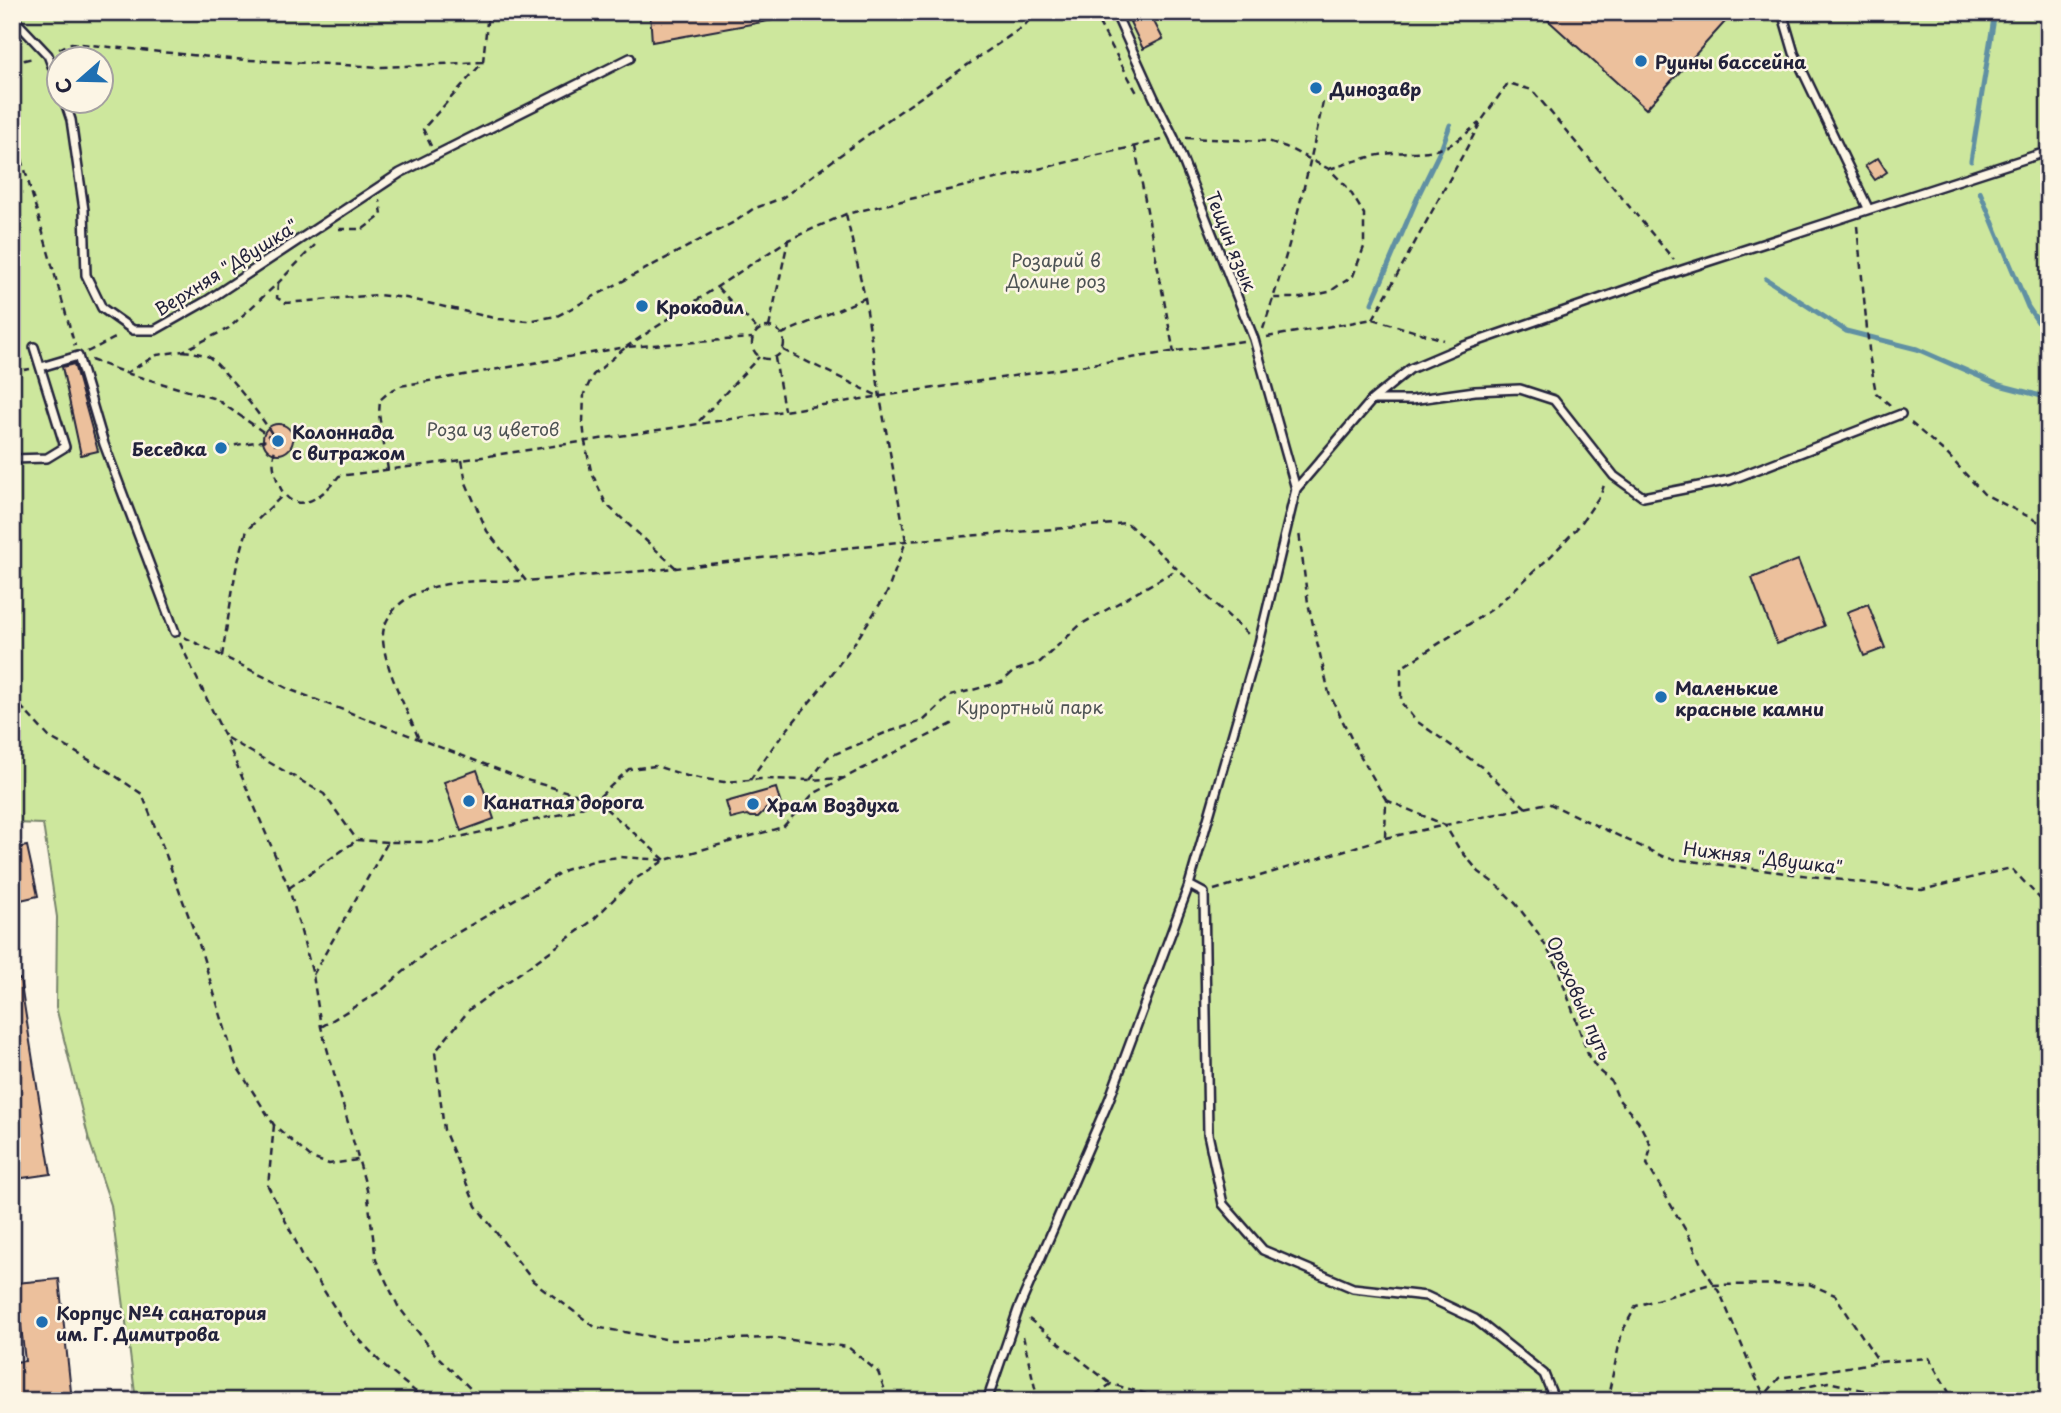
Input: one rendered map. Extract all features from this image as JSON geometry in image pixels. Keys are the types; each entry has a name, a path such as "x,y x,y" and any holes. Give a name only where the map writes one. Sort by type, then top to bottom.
{"lane":[{"name":"Тещин язык","path":"1115,12 1174,138 1255,339 1296,489"},
{"path":"1782,12 1794,53 1868,208"},
{"path":"12,17 46,53"},
{"name":"Верхняя \"Двушка\"","path":"133,330 155,330 166,324 208,300 400,173 630,58"},
{"path":"70,116 84,210 86,275 102,308 133,330"},
{"path":"987,1401 1018,1310 1109,1100 1189,885 1259,643 1296,489 1372,400 1410,369 1464,346 1682,270 2049,151"},
{"path":"12,459 47,458 65,447 34,347"},
{"path":"41,367 78,356 104,444 175,632"},
{"path":"1372,400 1412,400 1475,391 1520,389 1554,400 1614,476 1643,497 1730,481 1901,414"},
{"path":"1189,885 1204,893 1208,1134 1223,1204 1263,1250 1353,1288 1426,1296 1475,1319 1544,1374 1555,1401"}],"path":[{"path":"435,155 423,130 483,62 488,12"},
{"path":"278,283 277,298 286,303 377,295 406,298 498,319 528,321 557,316 736,221 753,209 782,198 892,117 1024,26 1036,12"},
{"path":"1093,12 1139,96"},
{"path":"65,46 71,43 101,46"},
{"path":"116,48 231,59 382,67 483,62"},
{"path":"12,63 46,55"},
{"path":"1373,319 1482,120 1508,83 1532,90 1682,270"},
{"path":"1255,339 1263,331 1274,298 1312,159 1324,97"},
{"path":"1329,169 1367,158 1393,153 1423,152 1452,145 1482,120"},
{"path":"12,124 75,346"},
{"path":"676,568 606,504 591,471 584,442 584,394 593,374 626,347 788,240 846,214 1174,138 1268,141 1329,169 1348,188 1364,214 1364,247 1353,275 1329,292 1301,298 1274,298"},
{"path":"1135,147 1174,353"},
{"path":"331,229 363,229 382,215 379,188"},
{"path":"1856,212 1870,360 1876,393 1947,454 1984,494 2049,527"},
{"path":"750,780 858,638 887,593 906,541 865,298 846,214"},
{"path":"126,373 157,355 183,351 229,328 322,238"},
{"path":"768,327 788,240"},
{"path":"718,288 758,330"},
{"path":"782,334 865,298"},
{"path":"183,351 206,355 217,363 243,393 275,439 273,465 284,494 292,501 303,504 317,499 338,476 462,460 1174,353 1373,319 1464,346"},
{"path":"768,327 782,334 784,345 775,358 764,359 752,349 752,338 758,330 768,327"},
{"path":"78,356 133,330"},
{"path":"388,470 379,414 380,400 400,386 626,347 752,338"},
{"path":"783,350 880,397"},
{"path":"78,356 216,399 275,439"},
{"path":"697,423 759,357"},
{"path":"775,358 784,410"},
{"path":"12,372 41,367"},
{"path":"223,447 275,439"},
{"path":"462,460 466,483 487,531 526,580"},
{"path":"1526,808 1483,768 1415,720 1401,702 1401,668 1494,608 1550,556 1580,525 1601,494 1609,468"},
{"path":"222,656 236,569 247,530 284,494"},
{"path":"419,739 386,657 382,638 386,620 401,601 424,590 460,582 526,580 676,568 906,541 1127,523 1259,643"},
{"path":"1298,524 1308,603 1329,693 1386,800 1385,838"},
{"path":"810,780 828,757 885,733 923,721 950,696 1002,681 1014,671 1040,662 1080,625 1178,569"},
{"path":"175,632 291,690 523,779 596,800 665,860"},
{"path":"175,632 225,737 289,888 313,975 321,1027 367,1190 376,1260 398,1306 435,1354 483,1401"},
{"path":"12,697 48,737 105,769 142,794 199,944 236,1065 274,1125 311,1158 328,1164 358,1160"},
{"path":"889,1401 878,1371 848,1347 775,1338 671,1340 596,1327 533,1281 476,1206 444,1130 435,1052 470,1009 592,921 632,881 665,860 783,827 813,794 954,723"},
{"path":"225,737 324,794 357,840"},
{"path":"289,888 357,840 437,842 571,812 596,800 629,769 656,766 687,776 724,782 844,778"},
{"path":"1386,800 1445,825"},
{"name":"Нижняя \"Двушка\"","path":"1204,893 1385,838 1548,803 1666,858 1680,860 1922,890 2011,869 2049,908"},
{"name":"Ореховый путь","path":"1445,825 1458,847 1479,872 1516,904 1538,933 1557,966 1589,1057 1598,1070 1611,1081 1619,1100 1637,1121 1651,1146 1647,1164 1689,1236 1701,1264 1721,1295 1767,1401"},
{"path":"313,975 388,842"},
{"path":"321,1027 382,990 433,947 565,870 596,860 619,857 665,860"},
{"path":"274,1125 268,1186 306,1262 345,1324 386,1367 427,1401"},
{"path":"1607,1401 1622,1332 1636,1306 1707,1285 1809,1284 1835,1295 1879,1362"},
{"path":"1018,1310 1111,1384 1171,1401"},
{"path":"1024,1336 1038,1401"},
{"path":"1760,1401 1779,1378 1879,1362 1929,1358 1954,1401"},
{"path":"1784,1401 1784,1392 1828,1382 1881,1394 1890,1401"},
{"path":"1086,1401 1111,1384"},
{"path":"2044,1401 2049,1394"},
{"path":"1355,1401 1363,1398 1364,1401"},
{"path":"1613,1401 1637,1398 1642,1401"}],"green space":[{"name":"Курортный парк","path":"12,12 2049,12 2049,1401 136,1401 111,1205 89,1140 56,1007 57,917 43,824 14,823 16,797 12,792"}],"building":[{"path":"650,12 778,12 779,19 652,42"},
{"path":"1149,12 1163,39 1143,49 1130,22"},
{"name":"Руины бассейна","path":"1539,12 1734,12 1646,109"},
{"path":"1878,158 1887,172 1875,180 1865,166"},
{"path":"74,364 98,451 81,455 62,367"},
{"name":"Колоннада с витражом","path":"278,424 284,425 292,433 292,445 284,453 278,454 272,453 264,445 263,439 264,433 272,425"},
{"path":"1798,560 1824,626 1777,644 1752,578"},
{"path":"1868,604 1885,648 1864,656 1847,612"},
{"name":"Канатная дорога","path":"477,770 494,819 461,831 444,782"},
{"name":"Храм Воздуха","path":"776,788 781,805 766,809 758,817 747,815 731,819 726,802"},
{"path":"27,846 38,896 12,902 12,849"},
{"path":"20,979 51,1174 15,1179 12,1159 12,980"},
{"name":"Корпус №4 санатория им. Г. Димитрова","path":"59,1279 72,1401 12,1401 12,1362 25,1361 16,1283"}],"waterway":[{"path":"1971,161 1995,12"},
{"path":"1372,303 1450,125"},
{"path":"1980,192 2028,307 2049,338"},
{"path":"1766,279 1846,331 1917,349 1999,385 2049,398"}],"place":[{"name":"Руины бассейна","path":"1641,61"},
{"name":"Динозавр","path":"1316,88"},
{"name":"Крокодил","path":"642,306"},
{"name":"Колоннада с витражом","path":"278,441"},
{"name":"Беседка","path":"221,448"},
{"name":"Маленькие красные камни","path":"1661,697"},
{"name":"Канатная дорога","path":"469,801"},
{"name":"Храм Воздуха","path":"753,804"},
{"name":"Корпус №4 санатория им. Г. Димитрова","path":"42,1322"}],"park label":[{"name":"Розарий в Долине роз","path":"1056,269"},
{"name":"Роза из цветов","path":"493,428"}]}
